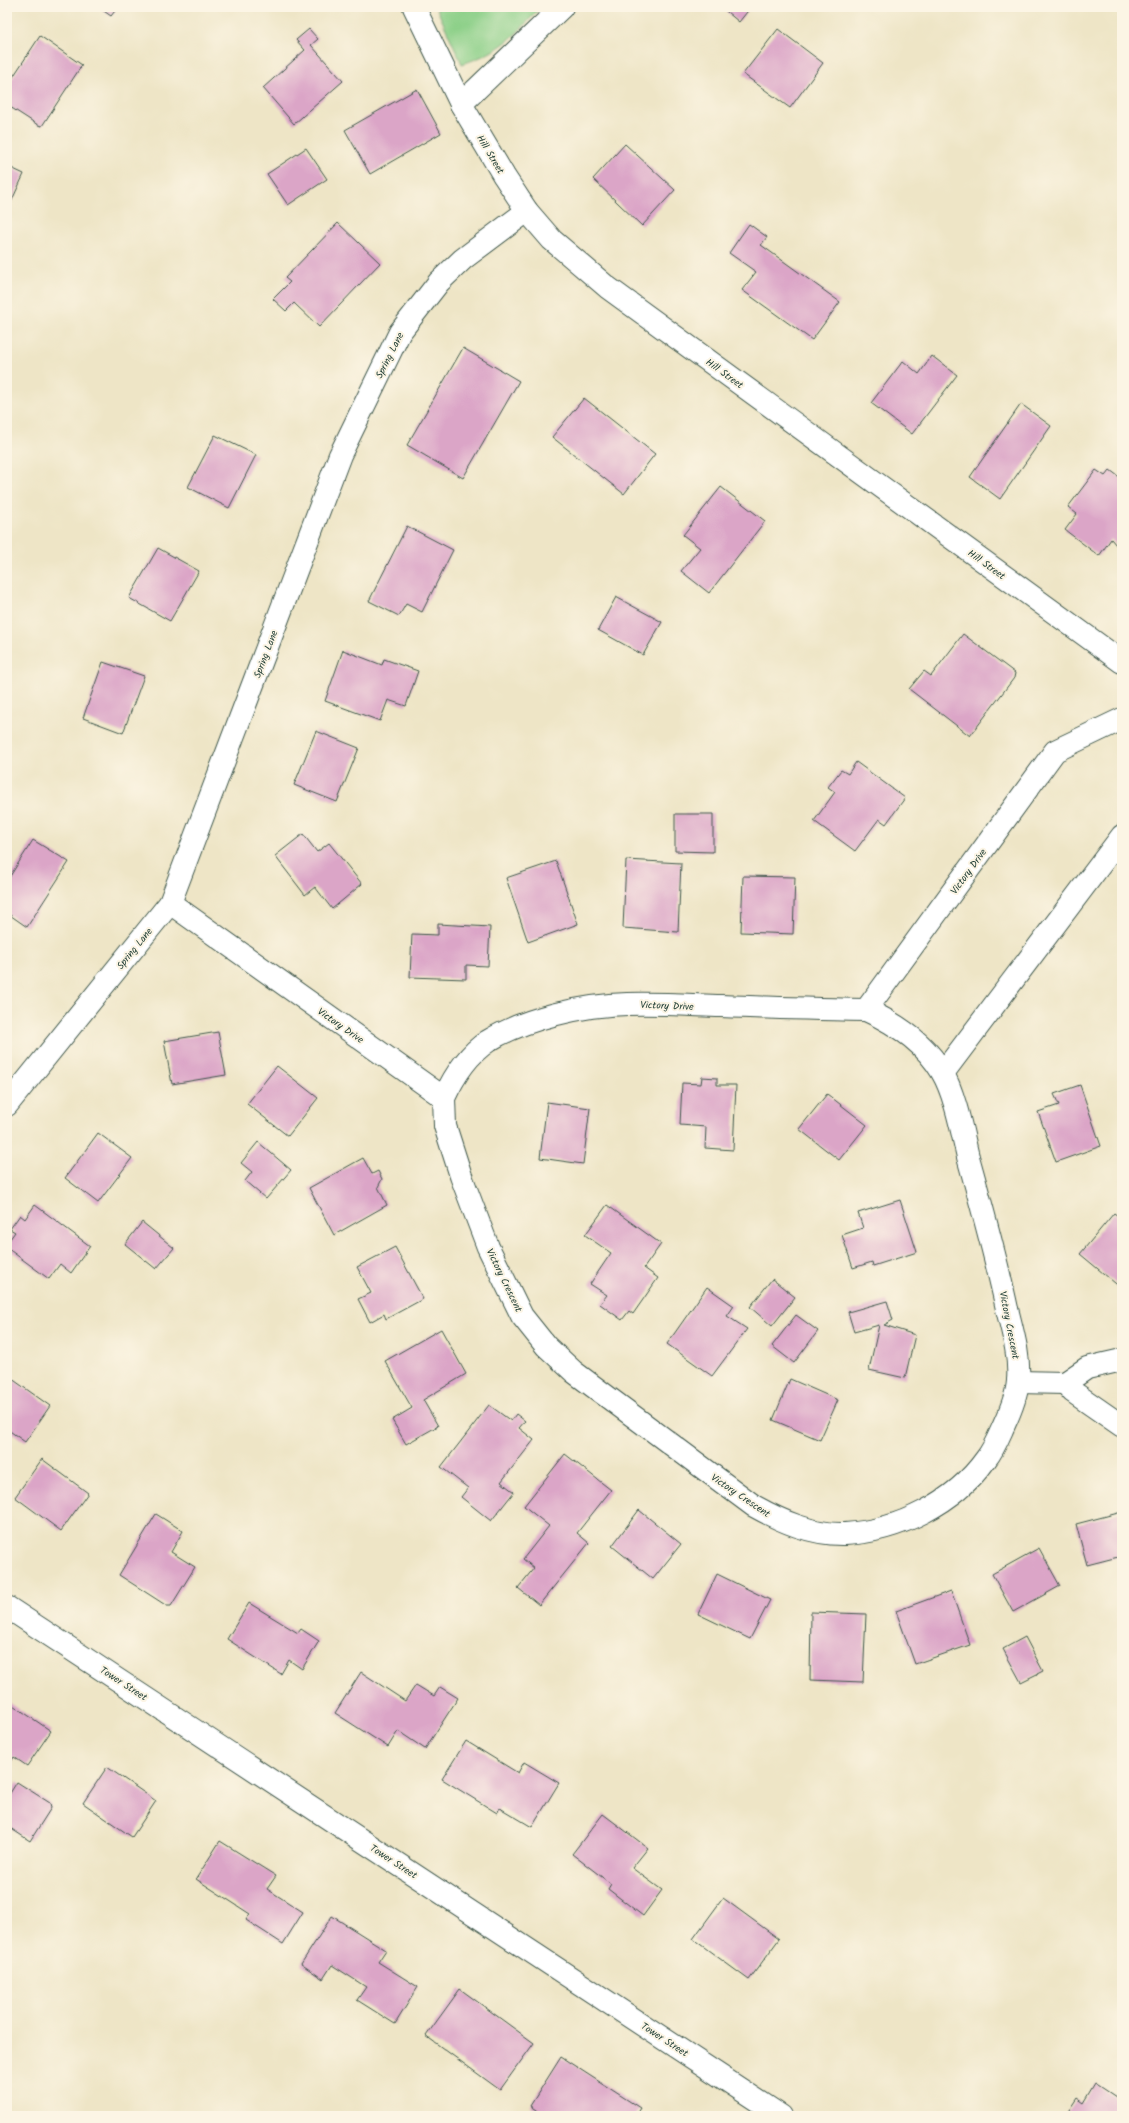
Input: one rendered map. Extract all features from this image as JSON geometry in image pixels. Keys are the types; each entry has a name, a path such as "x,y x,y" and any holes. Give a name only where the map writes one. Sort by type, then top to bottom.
{"street":[{"name":"Hill Street","path":"414,7 461,104 504,176 527,211 552,240 607,287 1122,662"},
{"path":"461,104 562,7"},
{"name":"Spring Lane","path":"7,1105 170,903 340,455 400,332 439,282 463,259 527,211"},
{"name":"Victory Drive","path":"170,903 444,1098 452,1079 463,1065 488,1041 512,1029 543,1018 581,1009 626,1004 866,1010 1055,751 1122,719"},
{"path":"943,1073 1122,836"},
{"name":"Victory Crescent","path":"444,1098 445,1126 461,1176 488,1247 522,1316 546,1346 574,1372 754,1506 778,1520 818,1531 843,1534 865,1532 888,1526 935,1506 954,1494 986,1459 1010,1412 1018,1382 1017,1354 992,1242 955,1108 943,1073 931,1056 910,1034 885,1018 866,1010"},
{"path":"1018,1382 1065,1383 1087,1368 1122,1360"},
{"path":"1065,1383 1081,1398 1122,1426"},
{"name":"Tower Street","path":"7,1607 782,2116"}],"green space":[{"path":"436,7 541,7 515,35 506,42 487,54 462,64"}],"building":[{"path":"98,7 118,7 111,16"},
{"path":"721,7 751,7 739,22"},
{"path":"309,29 318,39 311,45 343,81 294,124 263,88 305,50 296,40"},
{"path":"778,29 823,63 790,108 743,74"},
{"path":"40,36 82,65 42,126 38,125 7,105 7,86"},
{"path":"417,89 441,133 370,174 345,130"},
{"path":"625,144 675,190 642,226 593,179"},
{"path":"306,148 327,179 288,205 267,174"},
{"path":"7,166 24,174 7,211"},
{"path":"338,223 380,263 319,327 294,303 286,311 273,299 290,282 285,278"},
{"path":"749,224 767,237 761,245 840,302 812,340 742,290 756,272 729,253"},
{"path":"463,348 519,381 463,478 407,445"},
{"path":"932,356 957,375 912,434 871,403 903,361 919,374"},
{"path":"584,398 655,454 624,494 552,437"},
{"path":"1021,404 1051,426 1000,499 970,477"},
{"path":"215,435 256,455 229,508 188,487"},
{"path":"1096,470 1105,476 1110,470 1122,479 1122,537 1116,545 1111,539 1099,556 1065,530 1077,514 1068,507"},
{"path":"721,487 765,521 709,593 681,571 700,548 683,535"},
{"path":"407,526 453,550 422,612 406,604 399,616 369,601"},
{"path":"158,548 199,571 170,621 129,598"},
{"path":"616,597 662,622 643,655 598,630"},
{"path":"963,634 1015,673 1014,678 970,736 909,689 924,671 931,676"},
{"path":"343,650 382,665 384,659 418,671 406,706 388,700 380,721 325,701"},
{"path":"103,662 144,676 123,733 83,718"},
{"path":"316,731 359,748 337,802 294,785"},
{"path":"856,762 905,798 886,824 879,819 855,851 814,821 835,792 828,787 841,770 848,774"},
{"path":"675,814 713,814 713,852 675,851"},
{"path":"303,834 317,852 329,843 362,884 332,909 315,887 305,895 275,856"},
{"path":"33,840 69,862 27,927 7,913 7,881"},
{"path":"626,860 681,863 678,932 623,928"},
{"path":"556,861 578,924 528,942 506,878"},
{"path":"743,876 795,877 793,934 741,932"},
{"path":"438,924 490,927 488,966 466,965 466,979 410,977 412,934 438,935"},
{"path":"218,1032 226,1075 172,1084 164,1041"},
{"path":"277,1066 318,1098 288,1136 247,1104"},
{"path":"702,1077 717,1078 717,1085 736,1085 733,1150 705,1148 706,1127 680,1125 682,1083 701,1084"},
{"path":"1080,1085 1101,1146 1056,1162 1038,1112 1059,1105 1054,1094"},
{"path":"827,1094 867,1125 839,1160 799,1129"},
{"path":"547,1102 590,1108 583,1164 540,1158"},
{"path":"98,1133 132,1158 98,1203 65,1178"},
{"path":"258,1142 291,1170 266,1199 245,1181 252,1172 241,1163"},
{"path":"363,1158 372,1174 378,1171 382,1179 378,1187 387,1205 334,1235 309,1188"},
{"path":"900,1200 917,1252 873,1266 872,1262 853,1268 842,1235 863,1228 858,1213"},
{"path":"35,1205 90,1246 71,1273 60,1264 49,1279 7,1248 7,1243 15,1232 10,1229 20,1215 25,1219"},
{"path":"607,1205 661,1244 644,1268 658,1278 633,1314 629,1311 622,1320 600,1304 607,1295 590,1284 611,1253 585,1235"},
{"path":"1114,1213 1122,1219 1121,1288 1080,1254"},
{"path":"142,1222 174,1248 156,1269 125,1244"},
{"path":"395,1247 423,1299 386,1319 384,1314 370,1322 358,1299 371,1293 357,1267"},
{"path":"772,1279 795,1297 772,1326 750,1307"},
{"path":"707,1287 734,1306 727,1316 747,1329 712,1376 667,1344"},
{"path":"887,1301 893,1320 884,1325 915,1335 905,1378 869,1370 879,1325 854,1332 848,1312"},
{"path":"796,1315 818,1331 794,1363 772,1346"},
{"path":"441,1329 466,1374 423,1400 438,1426 406,1444 392,1420 412,1408 385,1361"},
{"path":"8,1376 50,1406 25,1442 7,1429"},
{"path":"790,1379 838,1400 820,1440 773,1420"},
{"path":"489,1405 511,1421 516,1414 525,1421 519,1428 534,1440 501,1482 514,1492 491,1521 461,1497 468,1488 441,1467"},
{"path":"565,1454 611,1490 577,1533 589,1543 539,1605 518,1588 534,1568 523,1559 549,1526 524,1506"},
{"path":"42,1459 88,1493 61,1531 15,1497"},
{"path":"639,1510 681,1544 653,1579 612,1546"},
{"path":"1122,1512 1122,1556 1087,1565 1076,1524"},
{"path":"156,1514 183,1531 171,1552 195,1567 171,1606 167,1606 119,1575"},
{"path":"1039,1548 1060,1586 1013,1612 992,1574"},
{"path":"717,1574 770,1600 750,1639 698,1614"},
{"path":"951,1591 970,1645 915,1664 896,1611"},
{"path":"249,1603 298,1633 301,1629 319,1641 302,1669 289,1660 281,1674 227,1639"},
{"path":"811,1612 866,1614 863,1682 810,1680"},
{"path":"1025,1637 1043,1671 1021,1682 1003,1649"},
{"path":"361,1672 405,1701 416,1685 434,1696 440,1687 458,1698 425,1749 398,1731 388,1747 335,1713"},
{"path":"7,1701 51,1731 27,1766 14,1757 7,1768"},
{"path":"466,1741 518,1773 524,1762 559,1783 532,1827 500,1808 497,1813 442,1779"},
{"path":"107,1767 156,1801 132,1837 83,1803"},
{"path":"17,1782 50,1803 51,1808 30,1841 7,1826 7,1798"},
{"path":"603,1814 648,1848 632,1868 662,1890 643,1916 608,1889 611,1884 572,1854"},
{"path":"220,1841 276,1876 267,1889 303,1912 283,1944 246,1920 250,1914 196,1879"},
{"path":"723,1898 779,1939 749,1980 693,1939"},
{"path":"332,1916 386,1950 378,1962 418,1987 395,2024 357,2000 366,1987 332,1965 323,1979 301,1964"},
{"path":"460,1989 534,2043 500,2090 426,2036"},
{"path":"561,2057 640,2108 635,2116 545,2116 530,2106"},
{"path":"1095,2083 1122,2101 1122,2111 1119,2116 1064,2116 1076,2098 1083,2103"}]}
